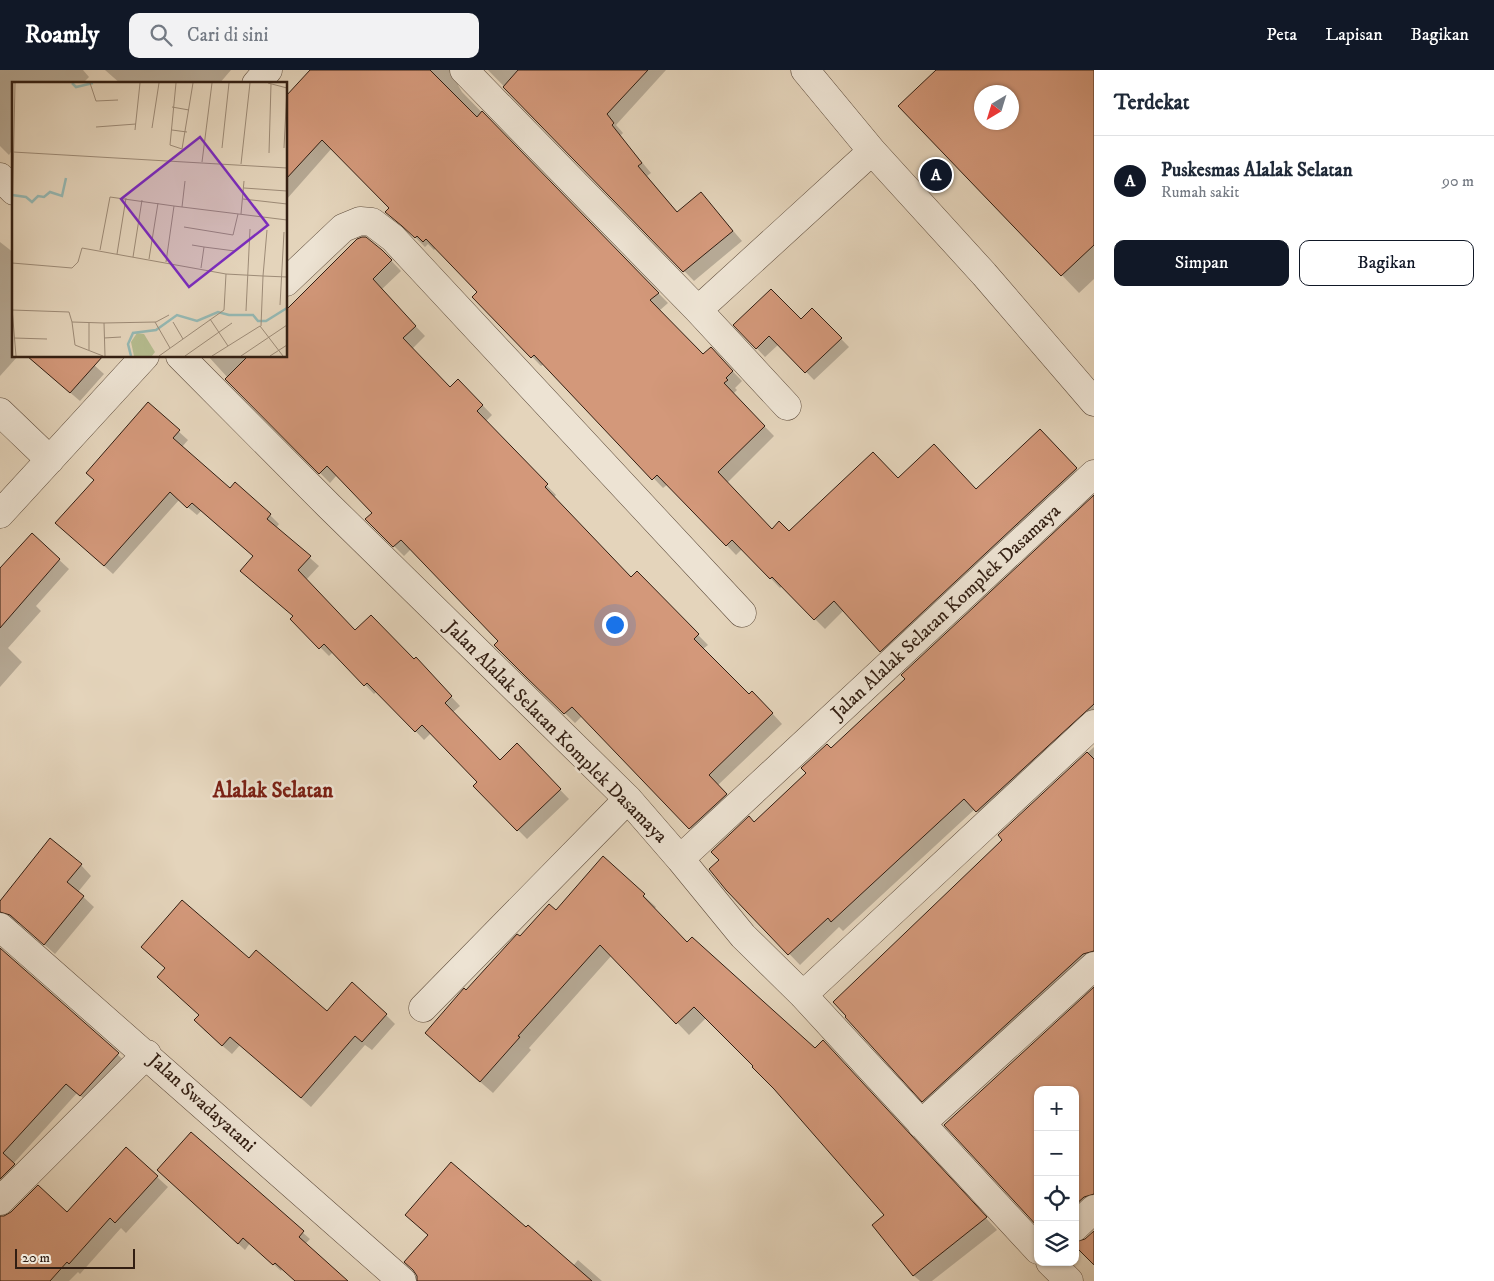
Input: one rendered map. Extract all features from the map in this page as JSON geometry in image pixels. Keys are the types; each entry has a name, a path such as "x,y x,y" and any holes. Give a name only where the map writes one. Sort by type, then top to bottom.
{"street":[{"path":"258,82 268,70"},
{"path":"464,70 698,310 788,406"},
{"path":"805,70 872,151 984,274 1094,402"},
{"path":"698,310 872,151"},
{"path":"0,177 12,188"},
{"path":"288,280 343,228 360,221 372,222 393,238 420,266 742,613"},
{"path":"0,514 143,358"},
{"name":"Jalan Alalak Selatan Komplek Dasamaya","path":"192,360 329,506 628,799 680,859 1094,474"},
{"path":"0,412 50,460"},
{"path":"803,995 1094,724"},
{"path":"423,1008 628,799"},
{"path":"680,859 743,936 803,995 1034,1246"},
{"name":"Jalan Swadayatani","path":"0,927 147,1054 402,1281"},
{"path":"921,1124 1094,966"},
{"path":"0,1201 147,1054"},
{"path":"1079,1222 1094,1209"},
{"path":"1054,1266 1069,1281"}],"building":[{"path":"310,70 430,70 477,117 482,111 659,293 650,300 703,354 711,347 733,371 724,383 765,426 718,472 772,529 779,521 789,531 873,452 898,478 934,444 976,489 1040,429 1077,468 880,652 834,601 814,620 732,540 726,546 657,475 652,480 534,355 531,358 472,297 477,292 426,239 423,242 417,236 415,238 385,212 389,208 322,140 288,177 288,94"},
{"path":"518,70 648,70 607,114 614,123 612,125 642,163 638,166 677,212 701,192 733,231 683,272 503,87"},
{"path":"936,70 1094,70 1094,245 1061,276 898,106"},
{"path":"366,237 392,260 373,279 416,326 403,338 450,387 458,379 483,405 477,411 548,484 545,487 631,577 637,571 699,634 694,639 749,694 752,691 773,713 709,775 727,794 689,829 572,707 564,714 494,645 498,641 401,540 393,547 365,519 372,513 327,466 319,474 225,379 246,358 288,358 288,308 357,239"},
{"path":"771,289 801,319 812,308 842,338 805,373 769,336 756,349 733,325"},
{"path":"29,358 101,358 70,393"},
{"path":"148,402 180,430 173,438 230,488 235,482 271,514 267,519 311,556 298,570 355,630 371,615 414,659 416,657 452,696 445,703 500,760 517,743 561,789 517,831 473,786 477,782 422,725 415,732 367,683 364,686 324,644 319,649 290,619 293,616 240,571 253,556 192,503 187,508 170,492 104,566 55,523 94,480 86,473"},
{"path":"1094,495 1094,704 976,812 964,799 831,922 828,918 788,955 726,890 709,869 719,860 711,852 749,816 754,822 806,773 801,768 827,744 831,748 905,679 901,675"},
{"path":"32,533 60,559 0,628 0,568"},
{"path":"1087,752 1094,759 1094,951 1083,954 922,1102 833,1002 1002,840 998,835"},
{"path":"50,838 82,864 67,882 84,896 44,945 10,915 0,912 0,901"},
{"path":"603,856 645,894 643,896 687,942 692,937 815,1048 823,1040 987,1217 913,1276 872,1225 884,1215 753,1066 694,1007 676,1024 600,945 518,1036 520,1037 480,1082 425,1033 464,988 466,990 517,934 520,936 549,904 556,910"},
{"path":"182,900 249,958 256,950 327,1011 352,982 387,1014 362,1042 355,1036 301,1098 230,1037 222,1046 194,1020 199,1015 157,977 165,968 141,947"},
{"path":"0,948 119,1053 80,1096 66,1084 3,1153 15,1164 0,1179"},
{"path":"1094,987 1094,1194 1084,1197 1079,1201 1079,1086 1034,1086 1034,1223 944,1125"},
{"path":"191,1132 304,1231 299,1237 348,1281 295,1281 275,1263 273,1265 243,1238 238,1244 157,1170"},
{"path":"126,1147 158,1176 115,1223 110,1218 69,1264 67,1262 50,1281 0,1281 0,1216 11,1212 38,1185 67,1212"},
{"path":"451,1162 526,1227 528,1225 592,1281 417,1281 417,1276 413,1270 404,1262 428,1235 405,1215"},
{"path":"1094,1231 1094,1265 1079,1250 1079,1241 1085,1239"}],"place":[{"name":"Puskesmas Alalak Selatan","path":"936,175"}],"district":[{"name":"Alalak Selatan","path":"273,791"}]}
